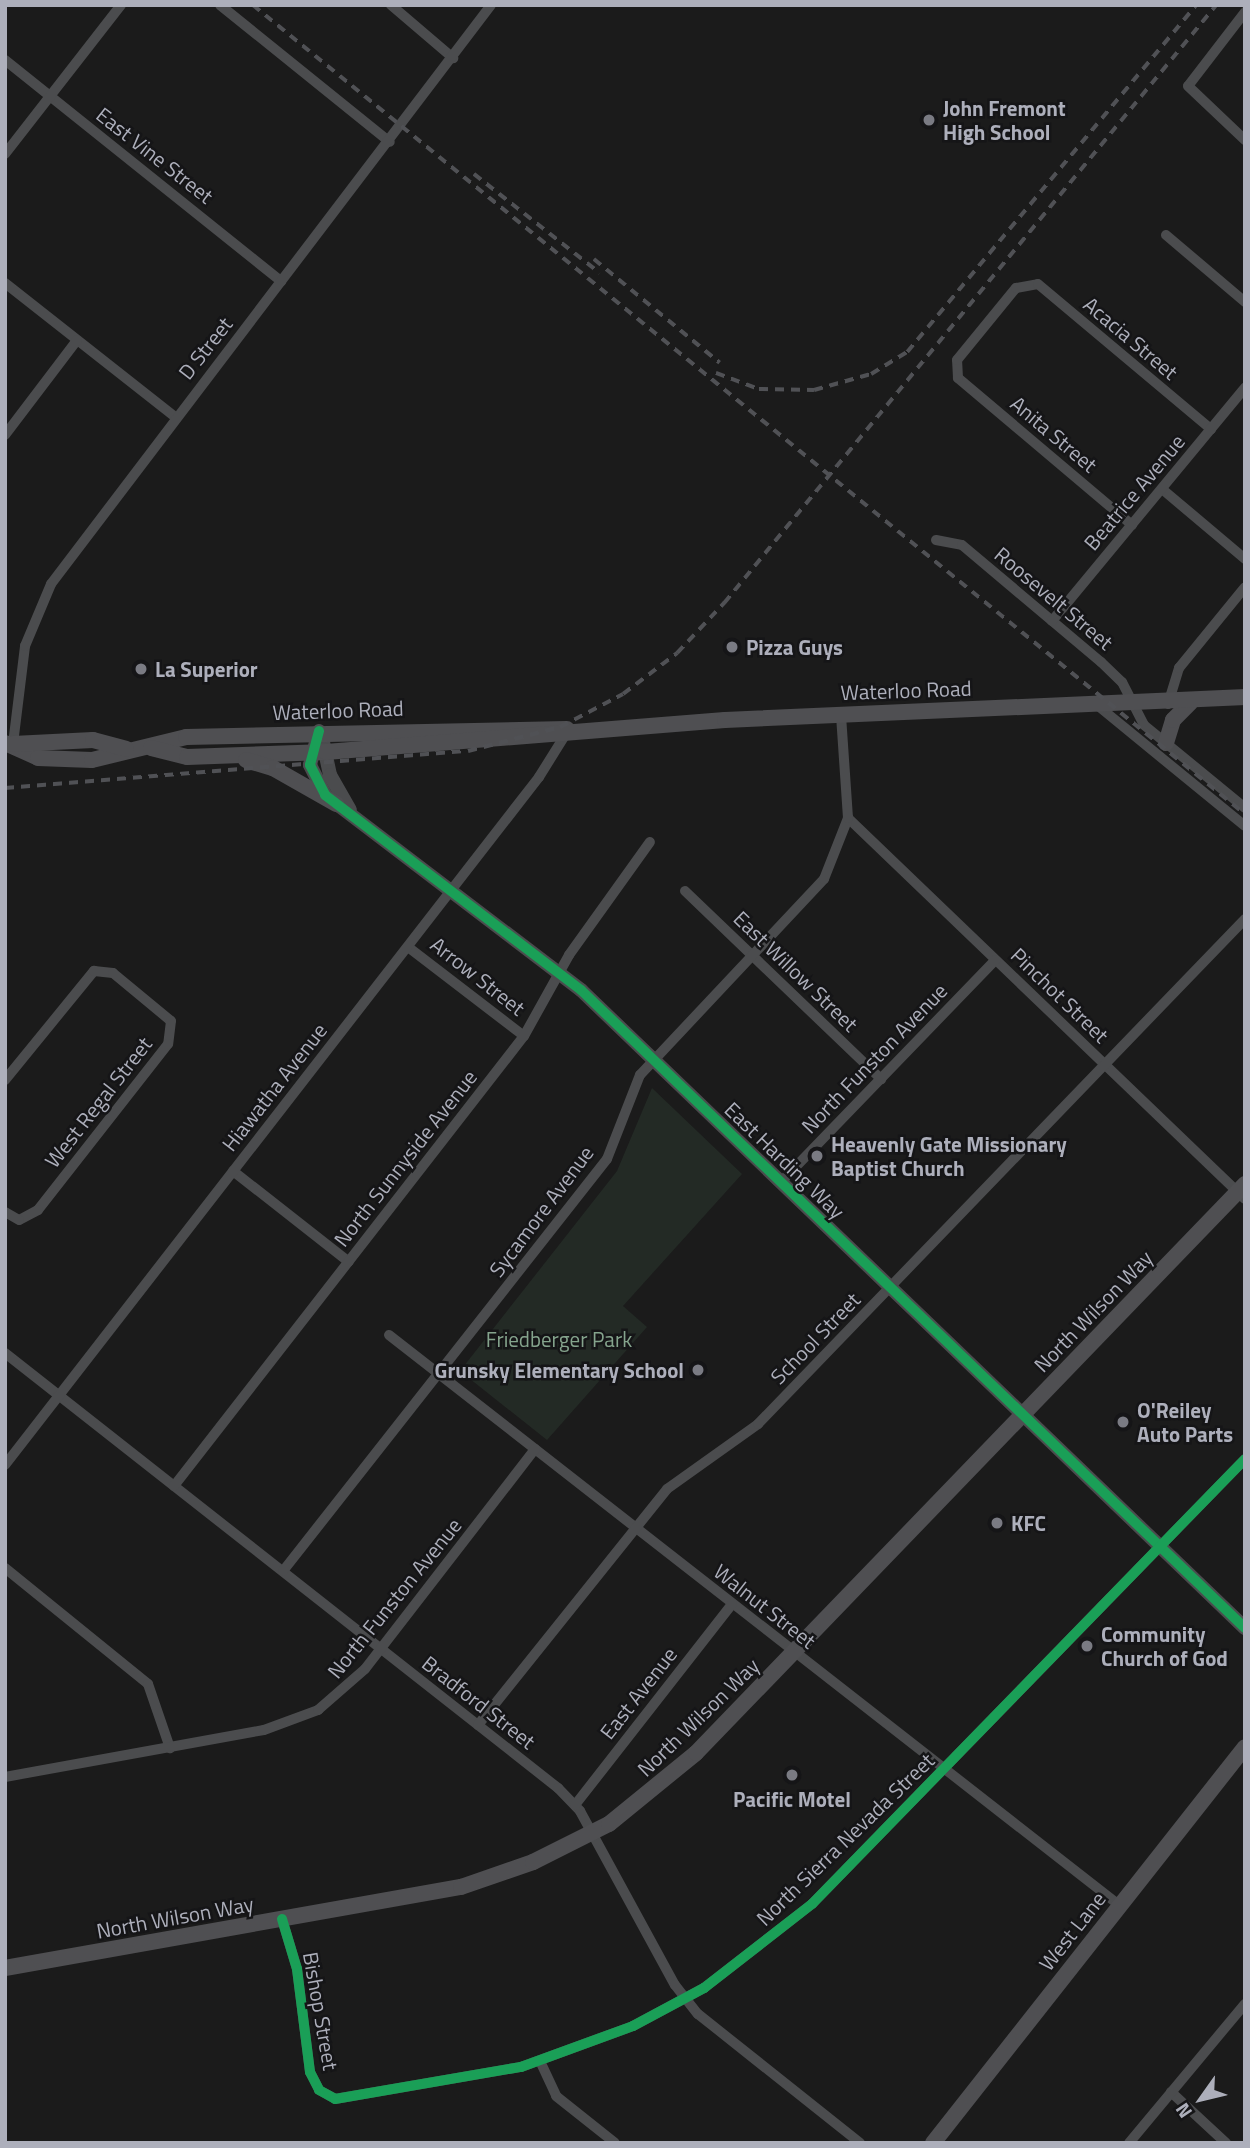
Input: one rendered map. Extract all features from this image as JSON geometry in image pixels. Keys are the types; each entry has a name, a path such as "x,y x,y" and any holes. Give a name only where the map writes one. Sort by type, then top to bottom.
{"main road":[{"name":"Waterloo Road","path":"8,747 38,758 92,760 126,749 151,748 186,737 544,724 569,729 841,713 1168,704 1245,696"},
{"path":"1166,743 1173,720 1191,702"},
{"name":"Waterloo Road","path":"151,748 187,757 318,753 544,738 569,729"},
{"path":"230,756 273,768 343,807"},
{"name":"North Wilson Way","path":"5,1968 461,1887 533,1863 591,1833 673,1775 1242,1192"},
{"name":"West Lane","path":"933,2143 1245,1747"}],"street":[{"path":"5,154 121,5"},
{"path":"220,5 390,142"},
{"path":"391,5 453,58"},
{"name":"D Street","path":"8,747 22,660 37,611 67,560 390,142 491,5"},
{"path":"1245,12 1188,82 1190,92 1245,140"},
{"name":"East Vine Street","path":"5,60 281,281"},
{"path":"1166,235 1245,302"},
{"name":"Acacia Street","path":"954,370 1025,282 1038,284 1211,429"},
{"path":"5,283 175,418"},
{"path":"5,435 77,340"},
{"name":"Anita Street","path":"954,370 1132,525"},
{"name":"Beatrice Avenue","path":"1052,621 1245,388"},
{"path":"1162,489 1245,559"},
{"name":"Roosevelt Street","path":"936,540 962,545 1052,621 1122,682 1144,725 1245,808"},
{"path":"1168,704 1179,668 1245,587"},
{"path":"1097,705 1245,826"},
{"name":"Sycamore Avenue","path":"283,1572 607,1159 638,1078 824,879 848,818 841,713"},
{"name":"Hiawatha Avenue","path":"5,1465 408,947 569,729"},
{"path":"318,753 319,731"},
{"name":"East Harding Way","path":"318,753 318,785 343,807 561,972 1245,1628"},
{"name":"Pinchot Street","path":"848,818 1105,1065 1242,1192"},
{"name":"North Sunnyside Avenue","path":"174,1486 524,1036 561,972 650,842"},
{"name":"East Willow Street","path":"685,891 881,1079"},
{"name":"School Street","path":"478,1725 677,1479 750,1433 1245,919"},
{"name":"Arrow Street","path":"408,947 524,1036"},
{"name":"North Funston Avenue","path":"780,1182 996,960"},
{"name":"West Regal Street","path":"5,1080 89,974 105,970 136,991 171,1021 168,1044 38,1210 19,1220 5,1212"},
{"path":"233,1171 349,1262"},
{"name":"Walnut Street","path":"389,1335 1119,1905"},
{"name":"Bradford Street","path":"5,1353 478,1725 575,1805 685,1998 860,2143"},
{"name":"North Funston Avenue","path":"5,1777 264,1730 318,1710 380,1650 535,1449"},
{"name":"North Sierra Nevada Street","path":"335,2099 541,2061 685,1998 795,1919 1245,1459"},
{"path":"5,1568 148,1684 170,1748"},
{"name":"East Avenue","path":"575,1805 732,1604"},
{"name":"Bishop Street","path":"282,1919 297,1969 310,2072 319,2090 335,2099"},
{"path":"1129,2143 1245,2004"},
{"path":"541,2061 556,2096 615,2143"},
{"path":"1171,2092 1226,2143"}],"green space":[{"name":"Friedberger Park","path":"652,1088 742,1174 623,1306 647,1327 547,1440 460,1371 617,1171"}],"railway":[{"path":"253,5 1245,814"},
{"path":"716,373 759,389 814,390 871,374 907,352 1196,5"},
{"path":"5,788 468,751 560,727 623,694 677,653 724,603 1216,5"},
{"path":"474,174 600,273"},
{"path":"594,259 720,363"}],"cycle path":[{"path":"319,731 310,765 325,795 581,990 1245,1628"},
{"path":"282,1919 297,1969 310,2072 319,2090 335,2099 521,2067 633,2026 704,1988 812,1904 1245,1459"}],"place":[{"name":"John Fremont High School","path":"929,120"},
{"name":"Pizza Guys","path":"732,647"},
{"name":"La Superior","path":"141,669"},
{"name":"Heavenly Gate Missionary Baptist Church","path":"817,1156"},
{"name":"Grunsky Elementary School","path":"698,1370"},
{"name":"O'Reiley Auto Parts","path":"1123,1422"},
{"name":"KFC","path":"997,1523"},
{"name":"Community Church of God","path":"1087,1646"},
{"name":"Pacific Motel","path":"792,1775"}]}
